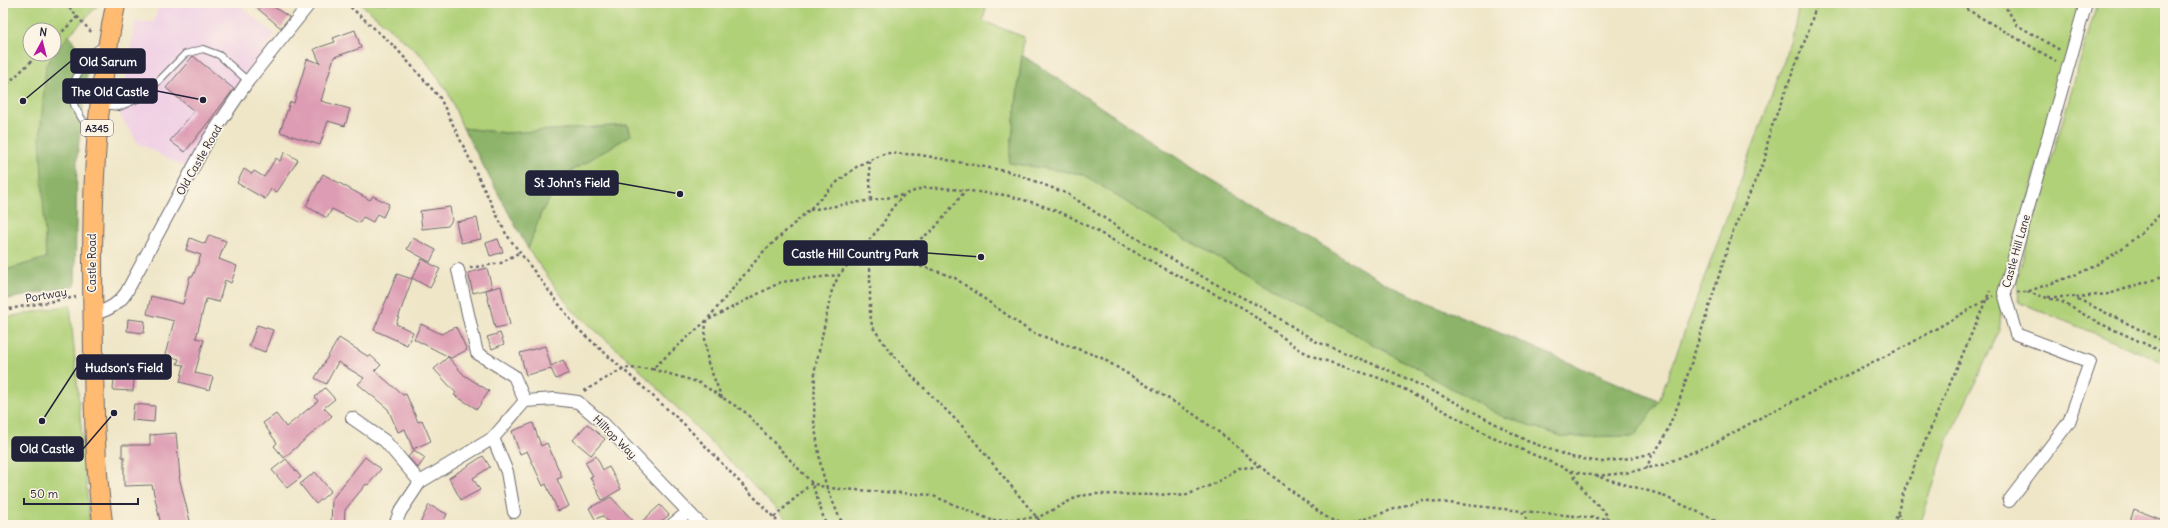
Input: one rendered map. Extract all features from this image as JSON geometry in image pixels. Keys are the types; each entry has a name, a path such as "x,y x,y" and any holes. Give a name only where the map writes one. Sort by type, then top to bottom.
{"main road":[{"name":"Castle Road","path":"103,525 95,462 92,212 99,105 116,3"}],"street":[{"name":"Old Castle Road","path":"93,314 104,312 115,305 126,293 208,140 248,81 310,3"},
{"name":"Castle Hill Lane","path":"2009,501 2069,422 2090,362 2016,334 2004,293 2086,3"},
{"path":"458,270 477,353 514,376 525,401"},
{"path":"396,525 400,512 420,482 493,438 525,401 555,399 578,402"},
{"name":"Hilltop Way","path":"578,402 604,424 701,525"},
{"path":"352,418 385,441 420,482"},
{"path":"493,438 507,472 514,512"},
{"path":"672,525 688,512"}],"lane":[{"path":"96,134 82,118 74,105 74,82 86,57 103,45"},
{"path":"99,105 119,107 144,96 185,54 203,49 219,55 248,81"}],"path":[{"path":"62,32 77,17 65,3"},
{"path":"346,3 395,47 440,98 506,234 577,328 624,368 684,424 781,525"},
{"path":"1646,469 1663,440 1678,405 1733,231 1765,159 1769,134 1807,35 1817,3"},
{"path":"1956,3 2059,63"},
{"path":"2003,3 2012,20 2018,25 2062,51"},
{"path":"3,88 31,62"},
{"path":"652,369 706,321 763,252 836,183 859,165 886,153 921,155 1011,172 1068,194 1119,228 1210,280 1264,308 1315,341 1393,372 1457,403 1527,441 1571,457 1602,462 1654,453"},
{"path":"868,161 871,200"},
{"path":"809,210 904,195 922,188 966,190 1005,195 1069,216 1170,272 1243,308 1300,350 1317,358 1379,378 1406,390 1486,434 1571,470 1659,494 1726,525"},
{"path":"891,260 933,230 966,190"},
{"path":"846,525 840,519 826,488 821,467 814,421 815,369 832,290 839,275 882,225 892,208 904,195"},
{"path":"1596,476 1646,469 1662,465 1717,442 1767,414 1906,346 1987,298 2004,293 2027,292 2066,279 2089,269 2111,256 2150,225 2165,209"},
{"path":"458,270 501,263 520,252"},
{"path":"855,256 870,256 891,260 931,269 955,278 1031,332 1100,356 1192,413 1227,438 1260,467 1323,515 1341,525"},
{"path":"870,256 870,313 872,326 893,355 962,426 996,469 1013,486 1043,525"},
{"path":"706,321 782,282 839,275"},
{"path":"2045,297 2074,297 2109,294 2165,276"},
{"path":"2027,292 2062,302 2096,322 2165,353"},
{"name":"Portway","path":"3,310 92,294"},
{"path":"2074,297 2165,342"},
{"path":"1894,525 1897,512 1914,467 1987,298"},
{"path":"706,321 705,339 708,363 722,398"},
{"path":"578,402 584,390 624,368 652,369 698,382 745,412 812,483 826,525"},
{"path":"993,520 1039,518 1079,496 1095,494 1171,494 1184,496 1216,483 1239,468 1260,467"},
{"path":"1571,470 1585,492 1608,516 1606,519 1606,525"},
{"path":"774,517 812,483"},
{"path":"812,483 826,488 931,495 1003,525"},
{"path":"1347,525 1421,500 1606,519"},
{"path":"1522,511 1529,525"},
{"path":"1897,512 1901,525"}],"shaded area":[{"path":"159,3 237,3 275,35 205,133 186,168 138,143 120,115 135,22 154,22"}],"green space":[{"path":"3,3 100,3 69,35 44,217 46,258 3,271"},
{"path":"360,3 987,3 983,21 1024,37 1009,163 1083,174 1168,229 1499,415 1564,437 1635,436 1659,401 1792,40 1799,3 2081,3 2001,301 2000,330 1948,440 1920,525 792,525 635,365 571,309 528,249 541,213 563,176 631,135 628,125 506,133 463,128 448,92 423,57"},
{"path":"2097,3 2165,3 2165,363 2019,302 2017,277"},
{"path":"69,35 88,64 77,159 75,286 3,300 3,271 46,258 40,137 46,65 48,62 62,62 62,44"},
{"path":"1022,55 1194,169 1390,286 1659,401 1635,436 1564,437 1499,415 1168,229 1083,174 1009,163"},
{"path":"628,125 631,135 563,176 541,213 528,249 463,128 506,133"},
{"path":"70,305 90,525 3,525 3,318"}],"building":[{"path":"251,3 268,3 289,17 281,28"},
{"path":"355,30 361,48 334,57 321,101 350,109 345,126 328,121 320,145 280,132 290,102 294,103 307,59 320,63 314,49 335,42 333,38"},
{"path":"193,56 234,89 185,152 170,141 194,111 166,88"},
{"path":"285,152 298,160 277,192 271,189 265,199 237,183 244,169 252,174 254,171 264,177 276,158 280,161"},
{"path":"323,174 370,200 373,196 389,204 383,217 377,214 373,222 363,217 359,223 332,209 327,218 306,206"},
{"path":"450,207 452,220 448,226 422,229 420,211"},
{"path":"477,218 481,239 461,243 456,222"},
{"path":"209,235 226,241 219,259 237,266 231,283 225,280 219,302 206,299 196,338 204,340 195,373 213,377 209,390 180,382 184,365 177,364 179,359 165,355 174,321 147,314 151,296 183,304 190,276 193,276 201,255 186,250 190,238 205,244"},
{"path":"413,238 436,250 430,262 407,249"},
{"path":"498,239 503,252 490,256 486,243"},
{"path":"422,259 440,269 430,288 412,278"},
{"path":"487,268 492,288 473,293 468,273"},
{"path":"397,274 412,279 396,324 413,332 407,345 374,330"},
{"path":"501,286 510,325 495,328 486,290"},
{"path":"128,319 145,321 144,333 127,331"},
{"path":"421,324 441,334 456,327 467,350 451,358 414,339"},
{"path":"257,325 273,330 265,352 249,346"},
{"path":"500,333 504,344 492,349 487,337"},
{"path":"339,338 369,357 370,355 381,365 375,371 403,395 406,394 418,422 422,420 431,441 413,449 405,429 398,432 388,409 358,384 364,378 338,362 326,384 315,378"},
{"path":"545,346 551,366 563,360 569,373 556,379 551,369 526,375 520,353"},
{"path":"448,357 464,375 489,391 477,409 454,395 456,393 434,369"},
{"path":"115,367 135,369 133,391 113,390"},
{"path":"325,388 335,399 324,408 332,416 284,458 274,446 277,443 263,423 276,414 286,427 318,401 315,397"},
{"path":"134,404 155,406 154,422 132,420"},
{"path":"533,423 541,446 547,443 562,477 557,479 569,506 558,511 546,484 543,486 527,451 520,454 512,431"},
{"path":"587,424 605,439 591,455 573,440"},
{"path":"176,433 179,477 191,525 161,525 152,485 124,486 124,457 122,457 122,445 150,445 150,435"},
{"path":"414,450 425,458 418,468 408,457"},
{"path":"483,456 490,467 473,478 480,490 461,500 449,478"},
{"path":"596,456 603,470 609,467 621,489 602,500 590,477 593,476 585,462"},
{"path":"365,457 381,469 368,485 366,484 345,510 344,525 331,525 332,499"},
{"path":"286,459 301,477 287,488 272,470"},
{"path":"315,472 331,491 316,504 300,484"},
{"path":"611,497 637,525 611,525 603,516 595,519 589,508"},
{"path":"429,505 447,514 442,525 419,525"},
{"path":"660,505 669,515 657,525 638,525"},
{"path":"2134,509 2165,521 2165,525 2129,525"}],"place":[{"name":"The Old Castle","path":"203,100"},
{"name":"Old Sarum","path":"23,101"},
{"name":"St John's Field","path":"680,194"},
{"name":"Castle Hill Country Park","path":"981,257"},
{"name":"Old Castle","path":"114,413"},
{"name":"Hudson's Field","path":"42,421"}]}
